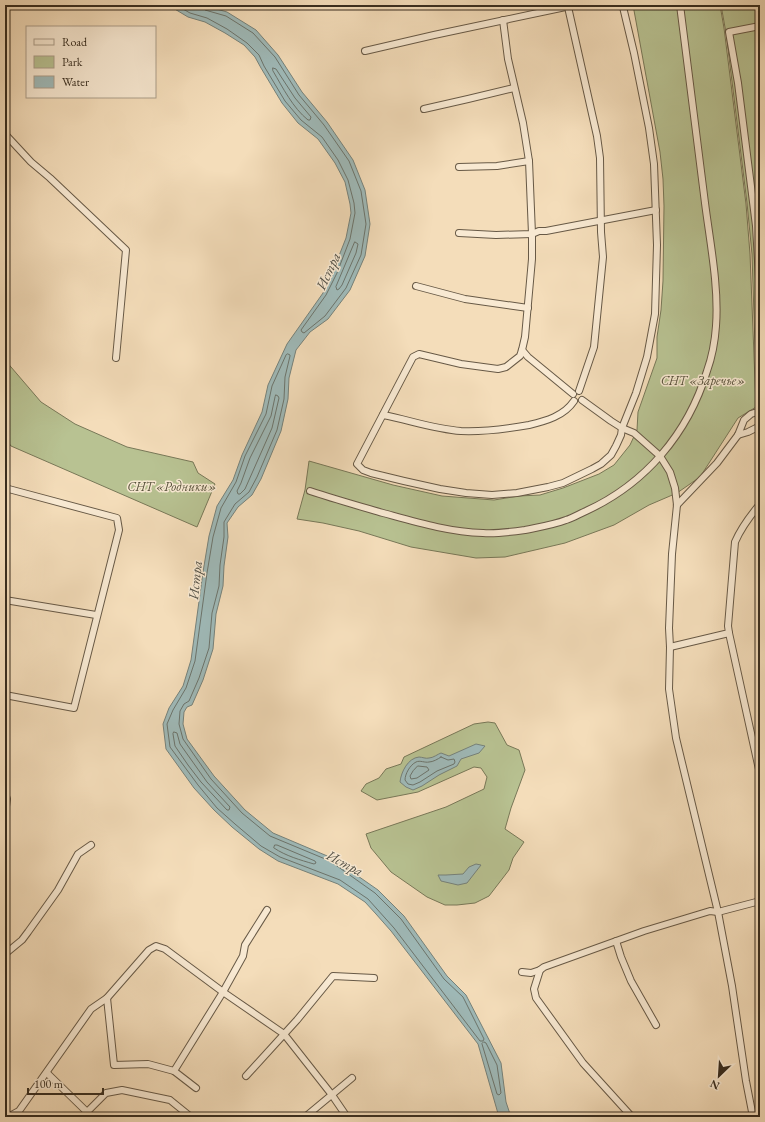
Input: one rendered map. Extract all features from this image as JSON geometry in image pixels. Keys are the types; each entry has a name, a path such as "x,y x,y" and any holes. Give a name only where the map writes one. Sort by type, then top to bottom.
{"street":[{"path":"366,51 442,33 575,5"},
{"path":"503,20 508,59 523,124 529,161 532,234 528,308 522,350 520,356 506,367 498,369 444,361 419,354 413,357 357,464 363,470 371,473 440,489 492,495 517,493 563,483 601,464 611,455 621,435 622,428 636,393 647,357 655,314 656,210 654,164 649,128 628,28 621,5"},
{"path":"310,491 417,523 459,531 504,533 540,527 567,520 596,507 635,481 660,456 685,423 697,399 711,358 717,314 712,259 680,5"},
{"path":"568,7 597,136 600,158 603,257 594,347 580,391 583,395 582,400"},
{"path":"760,26 729,32 738,83 756,226 760,296"},
{"path":"424,109 514,88"},
{"path":"5,134 31,162 126,250 116,358"},
{"path":"459,166 497,166 529,161"},
{"path":"459,233 496,235 532,234 539,231 546,231 656,210"},
{"path":"416,286 465,300 528,308"},
{"path":"522,350 528,357 573,394 572,397 574,401"},
{"path":"573,394 576,391 580,391"},
{"path":"582,400 622,428 634,433 660,456 673,478 677,505 672,562 669,628 669,689 676,738 718,912 732,986 746,1081 753,1117"},
{"path":"574,401 579,402 582,400"},
{"path":"383,415 460,431 505,430 552,419 565,411 574,401"},
{"path":"677,505 717,463 738,435 744,420 751,414 760,411"},
{"path":"738,435 760,426"},
{"path":"5,488 117,518 119,530 96,615 74,708 5,695"},
{"path":"760,504 748,518 735,542 728,626 760,774"},
{"path":"5,600 96,615"},
{"path":"670,647 729,633"},
{"path":"5,793 7,799 5,814"},
{"path":"5,954 22,940 58,890 78,854 91,845"},
{"path":"522,972 531,973 555,962 644,931 710,911 718,912 760,901"},
{"path":"174,1071 223,992 243,956 245,944 267,910"},
{"path":"616,941 631,982 656,1025"},
{"path":"8,1117 19,1112 90,1009 107,998 149,950 156,946 165,949 223,992 284,1034 332,1095 347,1117"},
{"path":"540,970 534,989 536,998 583,1062 632,1117"},
{"path":"246,1076 297,1020 333,976 374,978"},
{"path":"107,998 114,1065 148,1064 174,1071 196,1088"},
{"path":"46,1073 87,1112 106,1093 122,1090 170,1100 191,1117"},
{"path":"305,1117 352,1078"}],"green space":[{"name":"СНТ «Заречье»","path":"633,5 720,5 746,204 750,254 756,407 738,418 700,477 677,493 649,505 614,525 565,543 505,557 476,558 411,547 359,531 297,519 305,490 309,461 393,485 442,496 494,500 519,496 540,495 599,474 614,465 630,445 637,430 638,412 657,358 657,337 663,281 664,206 660,152"},
{"path":"721,5 760,5 760,416 757,407 752,254 726,33"},
{"name":"СНТ «Родники»","path":"5,360 41,402 75,424 127,447 193,462 198,473 215,484 197,527 11,446 5,438"},
{"path":"488,722 495,723 507,745 519,750 525,770 505,829 524,842 513,858 509,870 489,896 475,903 445,905 427,897 391,872 371,848 366,834 446,807 484,789 487,777 481,768 474,767 418,792 377,800 361,791 366,784 379,778 386,769 401,764 404,757 474,724"}],"water":[{"path":"168,5 204,5 227,12 256,30 278,55 302,92 327,122 353,160 365,190 370,224 365,256 350,290 328,319 310,332 296,350 289,378 288,399 281,431 261,479 252,495 238,507 227,523 228,537 223,586 216,614 213,649 203,680 192,705 187,707 184,712 183,724 187,739 214,776 245,810 273,833 332,858 378,890 404,916 447,976 466,995 501,1063 506,1102 511,1117 499,1117 478,1044 391,931 365,902 338,884 278,861 259,849 214,810 194,788 166,749 163,724 169,708 183,686 191,660 209,536 217,506 233,480 242,455 262,412 268,385 287,344 323,293 346,238 351,213 345,182 335,163 318,139 298,123 282,103 255,57 244,45 225,33 205,22 188,17"},
{"path":"476,744 485,746 479,753 461,759 457,766 422,786 413,790 400,782 406,766 415,758 431,758 441,753 449,756"},
{"path":"476,864 481,865 467,883 458,885 441,881 438,875 463,874 469,867"}],"water label":[{"name":"Истра","path":"328,271"},
{"name":"Истра","path":"195,580"},
{"name":"Истра","path":"345,863"}]}
